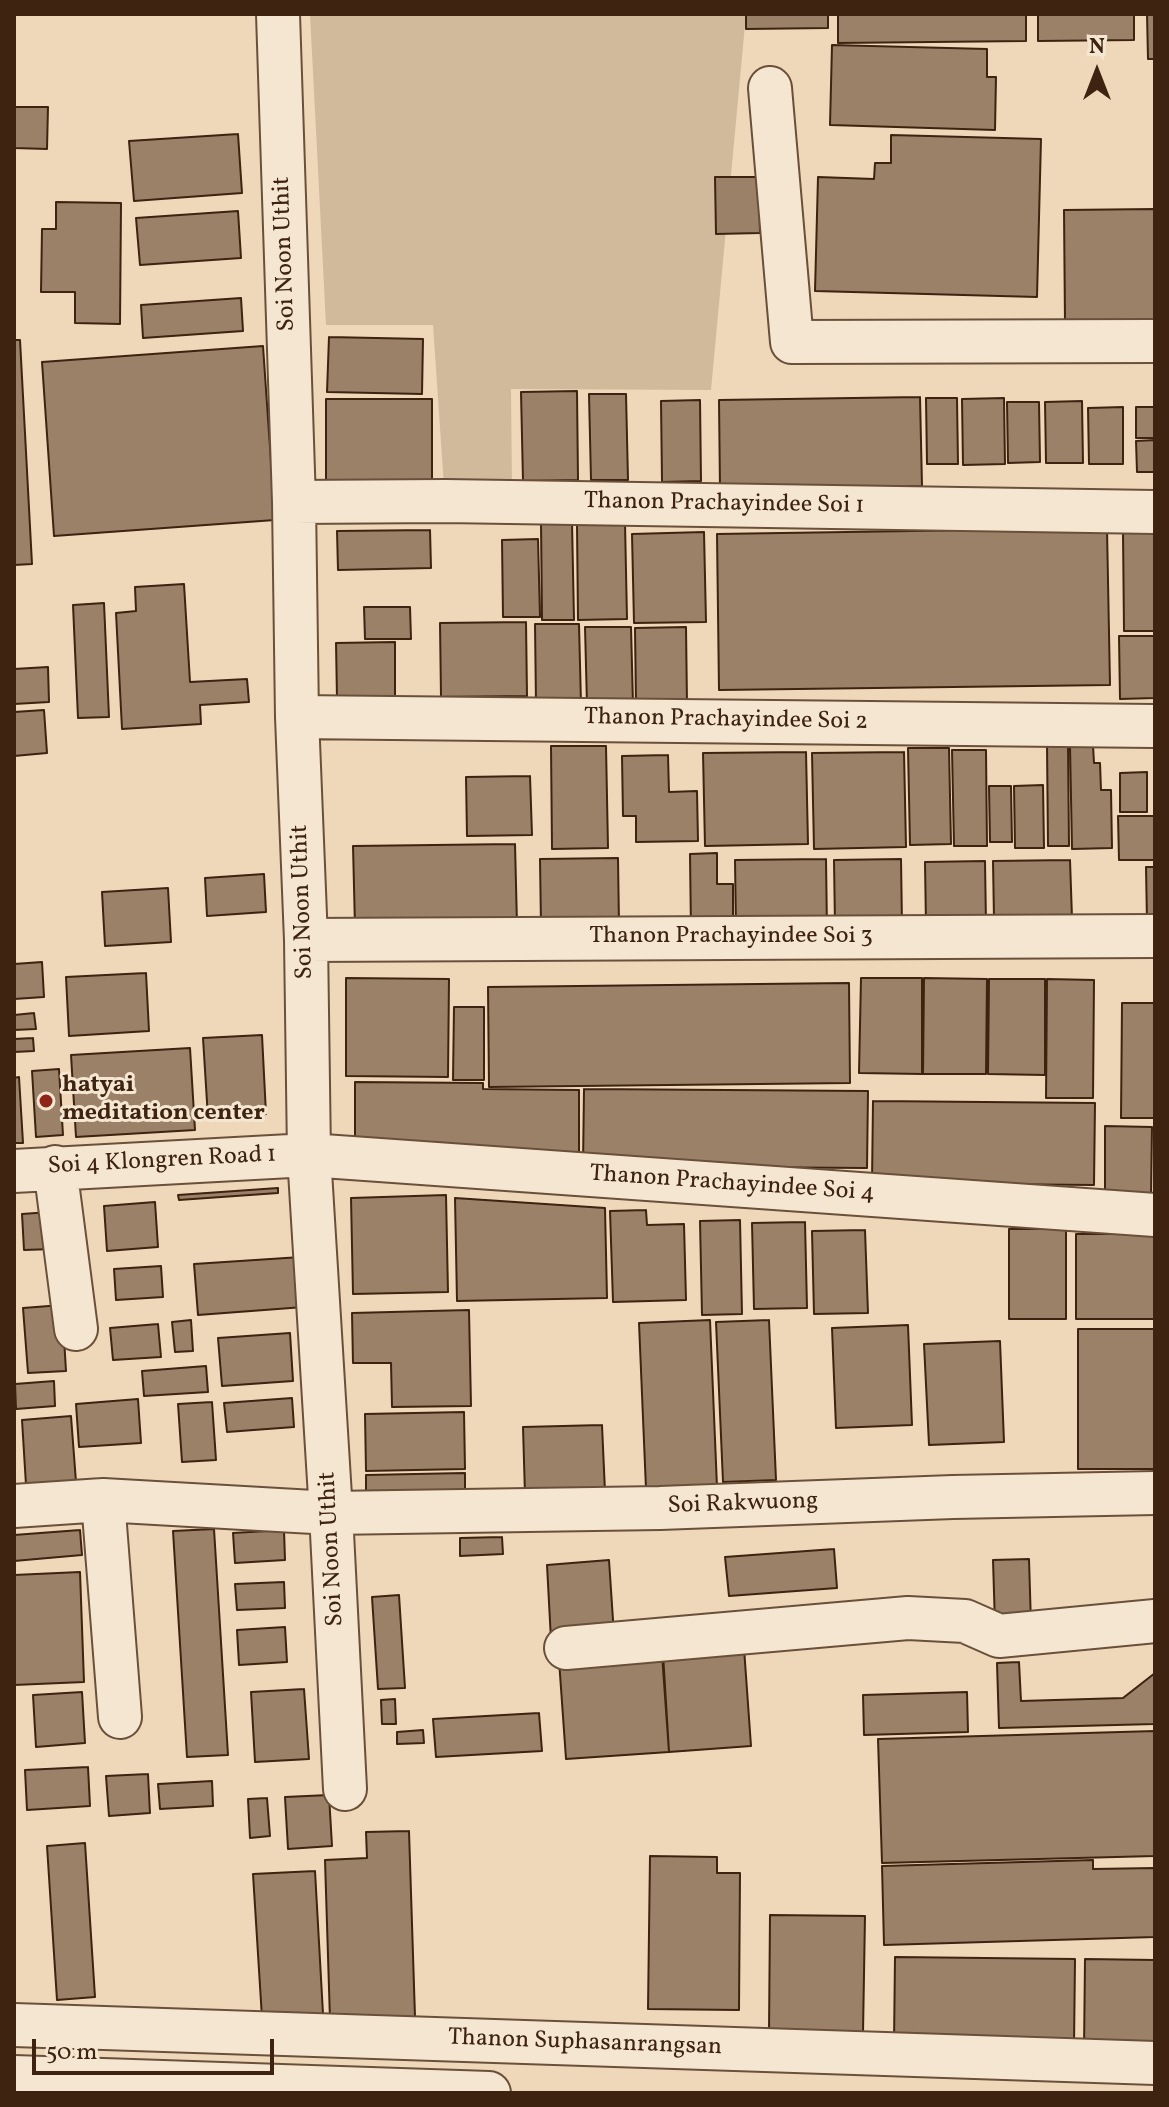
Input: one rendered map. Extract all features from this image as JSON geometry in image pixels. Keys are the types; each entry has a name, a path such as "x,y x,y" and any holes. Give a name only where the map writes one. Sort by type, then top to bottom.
{"street":[{"name":"Soi Noon Uthit","path":"278,14 306,940 309,1155 345,1789"},
{"path":"770,88 792,342 1155,341"},
{"name":"Thanon Prachayindee Soi 1","path":"294,502 445,501 1155,512"},
{"name":"Thanon Prachayindee Soi 2","path":"297,717 1155,726"},
{"name":"Thanon Prachayindee Soi 3","path":"306,940 1155,936"},
{"name":"Soi 4 Klongren Road 1","path":"14,1171 309,1155"},
{"name":"Thanon Prachayindee Soi 4","path":"309,1155 1155,1215"},
{"path":"55,1167 76,1329"},
{"name":"Soi Rakwuong","path":"14,1506 103,1500 331,1513 660,1508 1155,1493"},
{"path":"103,1500 120,1717"},
{"path":"566,1648 908,1618 965,1621 999,1636 1155,1621"},
{"name":"Thanon Suphasanrangsan","path":"14,2025 1155,2063"},
{"path":"14,2077 489,2093"}],"shaded area":[{"path":"310,14 746,14 711,390 511,389 512,489 445,501 433,325 326,325"}],"building":[{"path":"746,14 828,14 828,28 746,29"},
{"path":"838,14 1026,14 1026,41 838,43"},
{"path":"1038,14 1134,14 1134,40 1038,41"},
{"path":"1147,14 1155,14 1155,59 1148,59"},
{"path":"832,45 987,49 987,77 996,77 995,130 830,125"},
{"path":"14,107 48,107 47,149 14,148"},
{"path":"238,134 242,193 134,201 129,141"},
{"path":"891,135 1041,139 1037,297 815,291 818,177 874,179 875,163 891,163"},
{"path":"715,177 759,177 760,233 716,234"},
{"path":"56,202 121,203 120,324 75,323 75,292 41,292 42,229 56,229"},
{"path":"1155,209 1155,323 1065,323 1064,210"},
{"path":"238,211 241,258 140,265 136,218"},
{"path":"241,298 243,331 143,338 141,305"},
{"path":"329,337 423,339 422,394 327,392"},
{"path":"14,340 20,340 32,564 14,565"},
{"path":"263,346 275,520 54,536 42,362"},
{"path":"577,391 578,480 523,481 521,392"},
{"path":"589,394 626,394 628,480 591,480"},
{"path":"920,397 922,486 720,490 719,400"},
{"path":"926,398 957,398 958,464 927,464"},
{"path":"1004,398 1005,464 963,465 962,399"},
{"path":"326,399 432,399 432,483 326,484"},
{"path":"700,400 701,481 662,482 661,401"},
{"path":"1082,401 1083,463 1046,463 1045,402"},
{"path":"1007,402 1039,402 1040,462 1008,463"},
{"path":"1123,407 1123,464 1089,464 1088,408"},
{"path":"1136,407 1155,407 1155,438 1136,438"},
{"path":"1155,440 1155,472 1137,472 1136,441"},
{"path":"541,522 572,522 574,620 542,620"},
{"path":"625,523 627,619 578,620 577,524"},
{"path":"1107,528 1110,685 719,690 717,534"},
{"path":"430,530 431,568 338,570 337,531"},
{"path":"704,532 706,622 634,623 632,534"},
{"path":"1123,532 1155,532 1155,631 1124,631"},
{"path":"538,539 540,617 503,617 502,540"},
{"path":"184,584 190,682 247,679 249,702 200,705 201,724 122,729 116,613 136,611 135,587"},
{"path":"104,603 109,717 78,718 73,605"},
{"path":"364,607 410,607 411,639 365,639"},
{"path":"526,622 527,696 441,697 440,623"},
{"path":"535,624 579,624 581,704 536,705"},
{"path":"585,627 631,627 633,704 587,705"},
{"path":"686,627 687,704 636,705 635,628"},
{"path":"1119,636 1155,636 1155,698 1120,699"},
{"path":"395,642 395,697 337,699 336,643"},
{"path":"48,667 49,702 14,704 14,669"},
{"path":"44,710 47,753 14,756 14,712"},
{"path":"1068,743 1069,846 1048,846 1047,744"},
{"path":"1093,745 1094,763 1100,763 1101,790 1111,790 1112,848 1072,849 1070,746"},
{"path":"551,746 606,746 608,848 552,849"},
{"path":"908,748 949,748 951,844 910,845"},
{"path":"952,750 986,750 987,846 954,846"},
{"path":"806,752 808,844 705,846 703,753"},
{"path":"904,752 906,847 814,849 812,753"},
{"path":"668,755 669,792 697,791 698,841 636,842 636,816 623,816 622,756"},
{"path":"1147,772 1147,812 1120,812 1120,773"},
{"path":"530,776 532,835 467,836 466,777"},
{"path":"1043,785 1044,848 1015,848 1014,786"},
{"path":"989,786 1011,786 1012,842 990,842"},
{"path":"1118,816 1155,816 1155,860 1119,860"},
{"path":"515,844 517,925 355,927 353,846"},
{"path":"717,853 717,884 733,884 733,932 691,932 690,854"},
{"path":"618,858 619,925 541,926 540,859"},
{"path":"826,859 827,931 736,932 735,860"},
{"path":"901,859 902,925 835,926 834,860"},
{"path":"1070,860 1072,918 994,919 993,861"},
{"path":"985,861 986,925 926,926 925,862"},
{"path":"1146,867 1155,867 1155,922 1147,923"},
{"path":"264,874 266,912 207,916 205,878"},
{"path":"168,888 171,942 105,946 102,892"},
{"path":"42,962 44,997 14,999 14,964"},
{"path":"146,973 149,1031 69,1036 66,977"},
{"path":"346,978 449,979 448,1077 346,1076"},
{"path":"861,978 922,978 922,1074 859,1073"},
{"path":"924,978 987,979 986,1074 923,1074"},
{"path":"989,979 1045,979 1045,1075 988,1074"},
{"path":"1047,979 1094,980 1093,1098 1046,1098"},
{"path":"849,983 850,1083 489,1087 488,987"},
{"path":"1122,1003 1155,1003 1155,1118 1121,1118"},
{"path":"454,1007 484,1007 484,1080 453,1080"},
{"path":"34,1013 36,1029 14,1030 14,1015"},
{"path":"262,1035 266,1114 208,1118 203,1038"},
{"path":"33,1038 34,1051 14,1052 14,1039"},
{"path":"190,1048 195,1130 76,1137 71,1055"},
{"path":"59,1069 63,1135 36,1137 32,1071"},
{"path":"19,1077 23,1143 14,1143 14,1078"},
{"path":"355,1082 483,1083 483,1089 579,1090 579,1157 355,1155"},
{"path":"584,1089 868,1091 867,1168 583,1166"},
{"path":"873,1101 1095,1103 1094,1185 872,1183"},
{"path":"1105,1126 1152,1127 1151,1199 1105,1199"},
{"path":"278,1188 278,1193 179,1200 178,1195"},
{"path":"446,1195 448,1292 353,1294 351,1198"},
{"path":"455,1198 605,1208 607,1298 457,1301"},
{"path":"155,1202 158,1247 107,1251 104,1206"},
{"path":"646,1210 647,1225 684,1224 686,1300 613,1302 610,1211"},
{"path":"50,1212 53,1249 24,1250 22,1214"},
{"path":"740,1220 742,1314 702,1315 700,1221"},
{"path":"805,1222 807,1308 754,1309 752,1223"},
{"path":"1009,1229 1066,1229 1066,1319 1009,1319"},
{"path":"865,1230 868,1313 814,1314 812,1231"},
{"path":"1076,1234 1155,1234 1155,1319 1076,1319"},
{"path":"301,1257 304,1307 198,1315 194,1264"},
{"path":"161,1266 163,1297 116,1300 114,1269"},
{"path":"62,1305 66,1371 28,1373 23,1308"},
{"path":"469,1310 471,1406 392,1407 391,1363 353,1363 352,1313"},
{"path":"191,1320 193,1351 175,1352 172,1322"},
{"path":"710,1320 717,1487 646,1489 639,1323"},
{"path":"769,1320 776,1480 723,1482 716,1322"},
{"path":"158,1324 161,1357 113,1360 110,1328"},
{"path":"908,1325 912,1425 836,1428 832,1328"},
{"path":"1078,1329 1155,1329 1155,1469 1078,1469"},
{"path":"290,1333 293,1381 222,1386 218,1338"},
{"path":"1000,1341 1004,1442 929,1445 924,1344"},
{"path":"206,1366 208,1392 144,1396 142,1371"},
{"path":"54,1381 55,1406 16,1409 15,1384"},
{"path":"292,1398 294,1427 227,1432 224,1403"},
{"path":"138,1399 141,1443 79,1447 76,1404"},
{"path":"212,1402 216,1460 182,1462 178,1404"},
{"path":"464,1412 465,1469 366,1471 365,1414"},
{"path":"71,1416 76,1482 26,1485 22,1420"},
{"path":"602,1425 605,1492 525,1495 523,1427"},
{"path":"465,1473 465,1502 366,1504 366,1475"},
{"path":"214,1529 228,1755 187,1757 173,1531"},
{"path":"80,1530 82,1555 14,1561 14,1535"},
{"path":"284,1530 285,1560 235,1563 233,1533"},
{"path":"502,1537 503,1554 460,1556 460,1538"},
{"path":"834,1549 837,1588 729,1596 725,1557"},
{"path":"1029,1559 1031,1624 995,1625 993,1560"},
{"path":"609,1560 614,1635 551,1640 547,1565"},
{"path":"80,1572 84,1682 14,1685 14,1575"},
{"path":"284,1582 285,1608 237,1610 235,1584"},
{"path":"399,1595 405,1688 378,1689 372,1597"},
{"path":"285,1627 287,1662 239,1665 237,1630"},
{"path":"744,1648 751,1746 669,1752 663,1654"},
{"path":"662,1654 669,1752 566,1759 559,1660"},
{"path":"1019,1662 1021,1701 1123,1698 1155,1673 1155,1724 999,1728 997,1663"},
{"path":"304,1689 309,1759 255,1762 251,1692"},
{"path":"82,1692 85,1743 36,1747 33,1695"},
{"path":"967,1692 968,1732 864,1735 863,1695"},
{"path":"395,1699 396,1724 382,1724 381,1700"},
{"path":"539,1713 542,1751 436,1757 433,1719"},
{"path":"423,1730 424,1743 397,1744 397,1732"},
{"path":"1155,1731 1155,1856 882,1863 878,1739"},
{"path":"88,1767 90,1806 27,1810 25,1770"},
{"path":"148,1774 150,1813 109,1816 106,1776"},
{"path":"212,1781 213,1806 160,1809 158,1784"},
{"path":"329,1795 332,1846 288,1849 285,1797"},
{"path":"267,1798 270,1836 250,1838 248,1799"},
{"path":"409,1831 415,2017 330,2020 325,1860 367,1858 366,1832"},
{"path":"85,1843 95,1997 57,2000 47,1846"},
{"path":"650,1856 717,1857 717,1873 740,1873 739,2010 648,2009"},
{"path":"1093,1860 1093,1869 1155,1868 1155,1937 884,1945 882,1866"},
{"path":"315,1871 323,2014 262,2018 253,1874"},
{"path":"770,1915 865,1916 863,2033 769,2032"},
{"path":"895,1957 1075,1959 1074,2046 894,2043"},
{"path":"1085,1959 1155,1960 1155,2051 1084,2050"}],"place":[{"name":"hatyai meditation center","path":"46,1101"}]}
